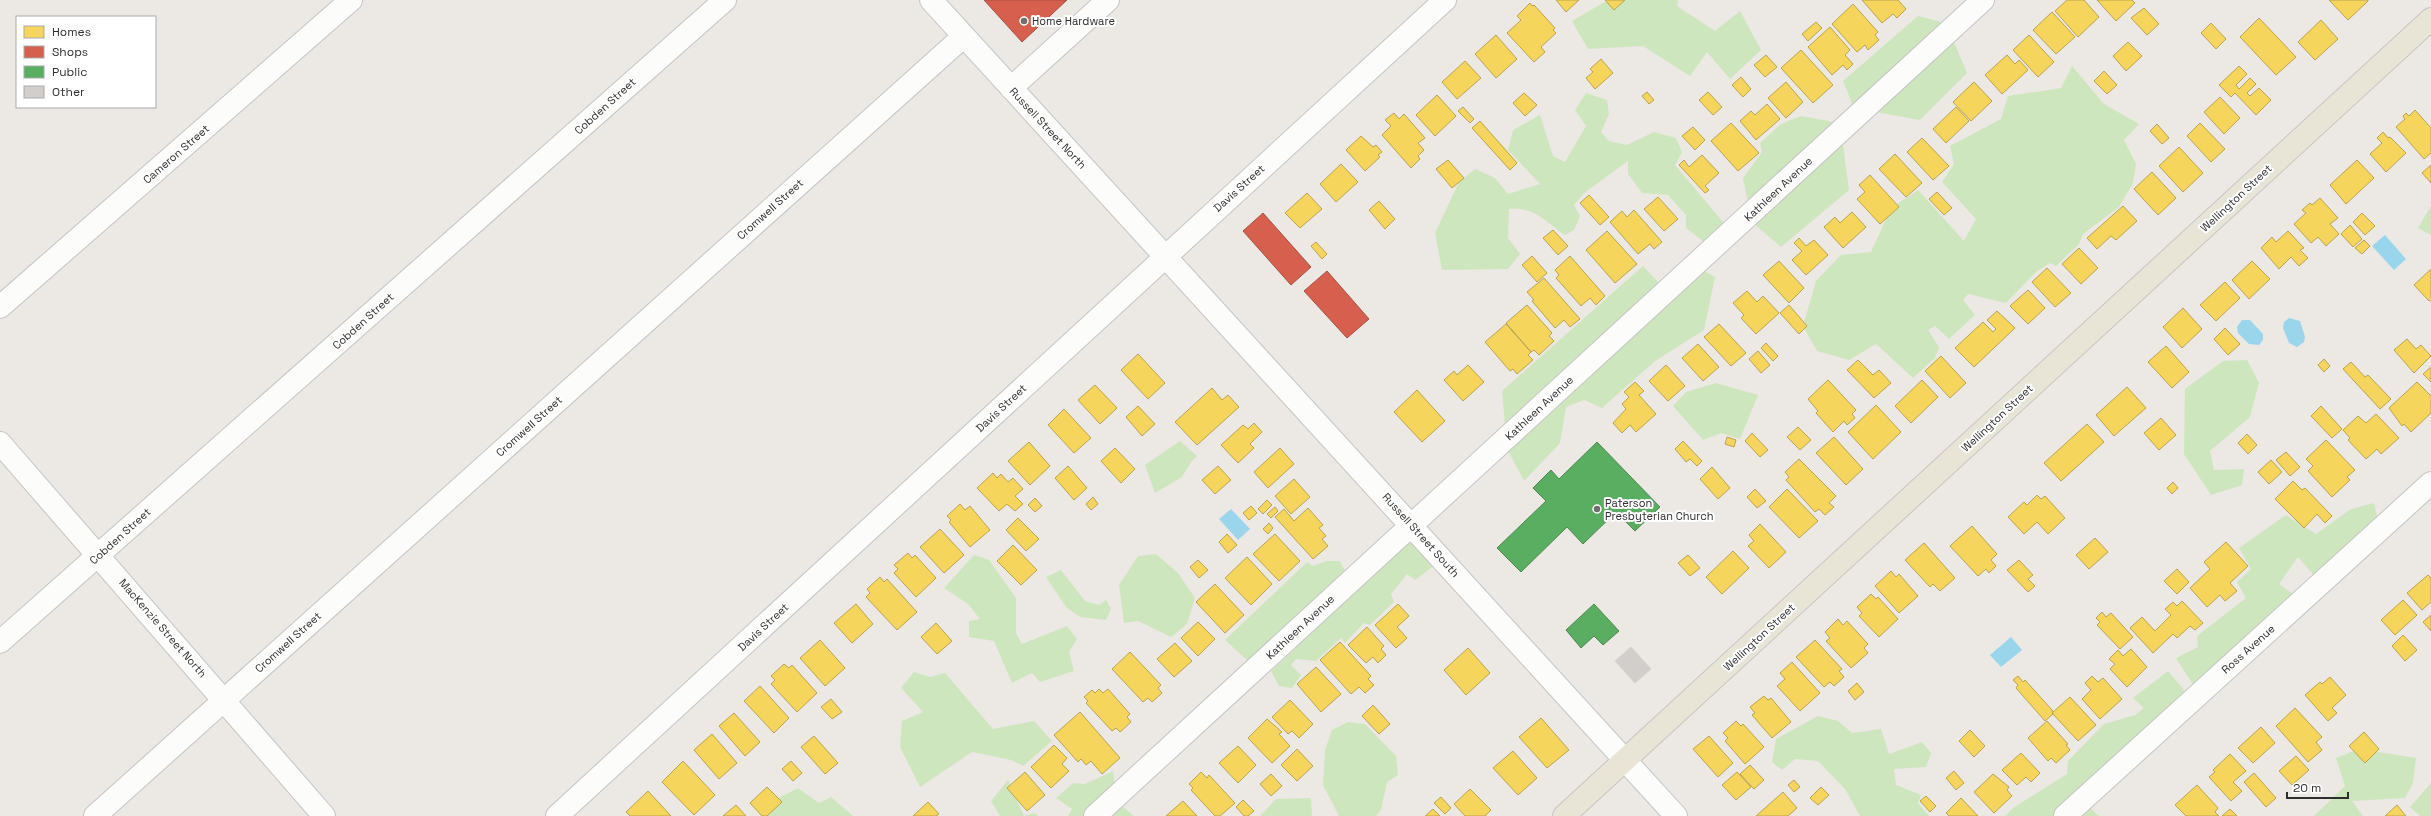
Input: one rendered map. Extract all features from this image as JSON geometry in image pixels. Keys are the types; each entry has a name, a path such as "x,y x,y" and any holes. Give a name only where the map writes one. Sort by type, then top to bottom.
{"main road":[{"name":"Wellington Street","path":"1564,816 2431,19"}],"street":[{"name":"Cameron Street","path":"0,307 351,0"},
{"name":"Cobden Street","path":"0,642 725,0"},
{"name":"Russell Street North","path":"931,0 1166,256"},
{"path":"1011,88 1108,0"},
{"name":"Davis Street","path":"557,816 1445,0"},
{"name":"Kathleen Avenue","path":"1095,816 1983,0"},
{"name":"Cromwell Street","path":"95,816 964,36"},
{"name":"Russell Street South","path":"1166,256 1676,816"},
{"name":"MacKenzie Street North","path":"0,443 225,699 324,816"},
{"name":"Ross Avenue","path":"2065,816 2431,483"}],"green space":[{"path":"1608,0 1678,0 1677,6 1715,31 1740,11 1761,50 1730,79 1707,52 1690,76 1643,46 1588,49 1572,21"},
{"path":"1918,16 1946,23 1967,73 1920,120 1854,108 1843,81"},
{"path":"2072,66 2104,104 2139,124 2124,140 2136,164 2133,183 2119,207 2083,234 2079,244 2056,266 2050,263 2037,271 2006,303 1968,294 1963,300 1975,315 1949,339 1935,326 1928,330 1939,347 1935,358 1913,378 1876,344 1849,360 1817,351 1803,326 1816,281 1841,255 1871,252 1891,208 1918,190 1964,241 1976,219 1942,182 1954,164 1950,146 2001,119 2008,96 2061,88"},
{"path":"1586,93 1607,100 1609,114 1601,132 1609,141 1627,145 1654,132 1676,138 1682,152 1675,165 1728,228 1708,245 1686,228 1686,215 1668,195 1642,193 1628,174 1628,161 1584,193 1574,205 1580,216 1574,230 1565,235 1533,213 1526,210 1509,209 1508,238 1520,254 1508,269 1442,270 1435,233 1459,182 1475,169 1495,178 1508,194 1540,184 1508,150 1513,130 1540,115 1553,156 1565,162 1586,126 1575,110"},
{"path":"1801,116 1840,123 1849,190 1781,247 1752,222 1743,178 1762,152 1760,143 1781,124"},
{"path":"2431,206 2431,235 2418,228"},
{"path":"1643,266 1661,285 1700,269 1715,277 1704,330 1655,361 1602,408 1584,400 1566,407 1560,443 1524,481 1507,449 1502,391"},
{"path":"2247,360 2259,383 2250,417 2210,451 2214,470 2244,469 2242,485 2211,495 2184,454 2185,389 2223,361"},
{"path":"1716,383 1758,395 1740,439 1721,433 1703,440 1673,406 1686,392"},
{"path":"1180,441 1197,456 1191,462 1182,477 1155,493 1145,465"},
{"path":"2374,503 2380,529 2317,579 2298,557 2279,584 2297,597 2195,688 2176,658 2198,647 2197,636 2246,598 2237,582 2251,569 2239,548 2286,515 2316,534 2351,509"},
{"path":"1417,543 1436,564 1415,580 1407,574 1391,594 1394,602 1370,625 1364,623 1345,643 1341,638 1316,661 1296,659 1291,665 1301,675 1292,688 1279,686 1271,671 1296,648 1280,633 1247,660 1225,640 1307,562 1313,566 1326,561 1340,561 1354,590 1363,586 1353,567 1375,547"},
{"path":"1156,554 1178,573 1195,598 1187,624 1171,637 1138,621 1124,623 1119,585 1138,556"},
{"path":"974,555 989,560 1016,598 1016,633 1022,644 1067,626 1077,639 1069,652 1074,671 1040,682 1032,673 1012,683 994,641 969,637 969,621 980,619 968,604 944,588"},
{"path":"1061,570 1085,601 1099,605 1106,600 1111,609 1106,620 1080,617 1066,607 1046,577"},
{"path":"2168,671 2185,691 2182,714 2089,807 2099,816 2005,816 2013,808 2067,774 2068,761 2104,724 2135,715 2144,708 2133,698"},
{"path":"914,672 930,677 945,673 993,729 1034,721 1052,741 1023,766 1011,760 972,752 920,787 900,747 902,721 923,712 901,688"},
{"path":"1818,716 1838,721 1852,733 1881,729 1889,754 1922,742 1931,753 1926,767 1894,769 1896,785 1921,795 1918,803 1929,816 1860,816 1845,789 1818,761 1795,759 1782,770 1772,762 1776,739"},
{"path":"1348,722 1365,724 1396,756 1398,775 1387,782 1381,810 1376,816 1339,816 1323,785 1325,750 1332,730"},
{"path":"2359,749 2416,758 2413,783 2405,798 2352,801 2363,816 2314,816 2345,786 2336,758"},
{"path":"1113,771 1117,802 1134,816 1068,816 1072,809 1056,798 1073,783 1085,784"},
{"path":"1008,780 1024,816 1000,816 991,801"},
{"path":"2431,783 2431,816 2420,816 2410,807"},
{"path":"798,788 819,803 831,797 853,816 765,816 763,806"},
{"path":"1311,798 1312,816 1260,816 1276,799"},
{"path":"1035,813 1038,816 1024,816"}],"water":[{"path":"2385,235 2406,259 2394,270 2372,246"},
{"path":"2289,318 2300,321 2305,337 2304,342 2297,347 2289,343 2283,328 2284,322"},
{"path":"2242,320 2250,320 2263,334 2263,340 2259,345 2249,344 2238,333 2237,327"},
{"path":"1231,509 1250,529 1238,540 1219,519"},
{"path":"2011,637 2022,650 2001,667 1990,655"}],"building: Homes":[{"path":"1556,0 1579,0 1566,12"},
{"path":"1605,0 1625,0 1614,10"},
{"path":"1862,0 1898,0 1906,9 1897,18 1893,14 1882,23"},
{"path":"2067,0 2084,0 2099,17 2078,37 2055,11"},
{"path":"2097,0 2132,0 2135,3 2116,21"},
{"path":"2329,0 2368,0 2368,1 2348,20"},
{"path":"1530,3 1532,6 1534,5 1555,28 1553,30 1556,33 1541,47 1545,52 1534,62 1507,33 1521,20 1517,16"},
{"path":"1853,4 1878,32 1875,35 1879,40 1868,50 1865,45 1857,52 1832,24"},
{"path":"2144,8 2159,24 2147,35 2131,18"},
{"path":"2052,12 2075,37 2056,54 2033,30"},
{"path":"2259,18 2296,57 2276,75 2240,37"},
{"path":"2321,20 2338,39 2315,60 2298,42"},
{"path":"1816,22 1822,28 1808,41 1802,34"},
{"path":"2211,23 2226,39 2216,49 2201,33"},
{"path":"1830,27 1850,50 1845,55 1853,64 1847,70 1843,65 1832,75 1808,47"},
{"path":"1496,35 1517,59 1496,78 1475,54"},
{"path":"2029,35 2054,62 2038,77 2013,50"},
{"path":"2128,42 2142,56 2126,71 2113,56"},
{"path":"1801,50 1833,85 1813,103 1781,68"},
{"path":"1766,55 1777,67 1765,77 1754,65"},
{"path":"2007,55 2015,64 2019,60 2028,70 2002,94 1985,75"},
{"path":"1601,59 1613,73 1595,89 1586,78 1593,72 1590,69"},
{"path":"1465,61 1481,78 1457,99 1442,82"},
{"path":"2239,66 2247,74 2236,85 2239,89 2250,78 2256,84 2247,93 2250,96 2259,88 2271,100 2256,115 2235,93 2231,97 2219,85"},
{"path":"2104,71 2117,85 2107,94 2094,81"},
{"path":"1741,77 1751,89 1743,97 1732,85"},
{"path":"1786,82 1803,102 1786,118 1768,98"},
{"path":"1974,82 1992,101 1971,121 1953,102"},
{"path":"1647,92 1654,100 1649,104 1642,96"},
{"path":"1708,92 1722,107 1713,115 1699,100"},
{"path":"1524,93 1537,105 1525,116 1513,103"},
{"path":"1437,95 1456,116 1435,136 1416,115"},
{"path":"2220,97 2240,118 2224,134 2204,112"},
{"path":"1767,104 1780,119 1756,140 1740,121 1751,111 1755,115"},
{"path":"1463,107 1474,119 1470,123 1458,111"},
{"path":"1956,107 1969,121 1946,143 1933,129"},
{"path":"2415,110 2431,128 2431,153 2424,159 2396,127 2405,119 2403,116 2406,113 2409,116"},
{"path":"1394,113 1399,119 1404,114 1425,138 1418,143 1424,150 1418,156 1420,159 1411,168 1382,135 1391,126 1385,120"},
{"path":"1480,121 1517,163 1510,170 1472,128"},
{"path":"1731,123 1759,153 1738,171 1711,141"},
{"path":"2200,123 2225,149 2211,162 2187,136"},
{"path":"2157,124 2169,138 2162,144 2150,131"},
{"path":"1693,127 1705,140 1695,150 1682,136"},
{"path":"2383,132 2406,153 2386,172 2370,154 2382,143 2377,138"},
{"path":"1361,136 1373,147 1376,145 1382,152 1378,155 1380,157 1365,171 1346,150"},
{"path":"1922,138 1949,166 1933,180 1907,152"},
{"path":"2179,147 2203,173 2183,192 2159,166"},
{"path":"1895,154 1922,183 1906,197 1879,169"},
{"path":"1702,155 1719,173 1705,186 1709,190 1705,193 1679,165 1684,160 1689,167"},
{"path":"1448,160 1464,178 1452,188 1436,169"},
{"path":"2357,160 2374,178 2346,204 2330,185"},
{"path":"1341,164 1358,182 1336,202 1320,184"},
{"path":"2431,165 2431,183 2422,173"},
{"path":"2152,172 2176,198 2158,215 2134,189"},
{"path":"1870,175 1899,207 1880,224 1857,199 1865,192 1859,185"},
{"path":"1937,192 1952,208 1944,215 1929,199"},
{"path":"1307,193 1322,209 1300,228 1285,213"},
{"path":"1589,195 1609,217 1600,225 1580,203"},
{"path":"1658,197 1678,219 1664,231 1644,209"},
{"path":"2320,198 2338,218 2330,224 2339,234 2326,246 2318,237 2311,243 2294,224 2306,213 2302,210 2310,203 2312,205"},
{"path":"1379,201 1395,219 1385,229 1369,210"},
{"path":"2123,206 2137,221 2116,240 2111,236 2097,249 2087,238"},
{"path":"1634,210 1662,242 1654,249 1650,244 1638,254 1610,222 1622,211 1627,217"},
{"path":"1852,212 1866,227 1843,248 1824,227 1835,217 1840,223"},
{"path":"2362,213 2375,226 2365,235 2353,222"},
{"path":"2350,225 2362,239 2353,247 2341,234"},
{"path":"1553,230 1568,246 1558,255 1543,238"},
{"path":"1607,231 1637,264 1615,283 1586,250"},
{"path":"2288,231 2304,248 2300,250 2308,258 2299,266 2291,257 2279,269 2261,248 2272,237 2276,242"},
{"path":"1799,238 1806,246 1814,240 1828,255 1806,275 1792,260 1802,251 1794,243"},
{"path":"2364,240 2370,246 2362,254 2355,248"},
{"path":"1316,242 1327,254 1322,259 1311,246"},
{"path":"2079,248 2098,268 2081,284 2062,264"},
{"path":"1532,256 1547,273 1537,282 1522,265"},
{"path":"1570,256 1605,296 1596,305 1590,298 1581,306 1556,278 1559,275 1555,270"},
{"path":"1779,261 1804,288 1789,303 1763,275"},
{"path":"2252,261 2270,279 2249,299 2232,280"},
{"path":"2047,268 2071,293 2055,307 2032,282"},
{"path":"2431,269 2431,300 2429,301 2414,285"},
{"path":"1544,278 1580,319 1570,327 1564,320 1555,328 1532,301 1534,300 1527,292"},
{"path":"2225,282 2240,298 2216,321 2200,305"},
{"path":"2028,290 2045,308 2028,324 2010,306"},
{"path":"1747,291 1757,302 1763,296 1779,313 1756,334 1741,318 1744,315 1733,303"},
{"path":"1527,305 1552,333 1549,336 1554,341 1539,355 1534,350 1531,352 1506,323"},
{"path":"1789,305 1807,326 1799,334 1780,313"},
{"path":"2183,308 2202,329 2182,348 2163,327"},
{"path":"1997,311 2015,328 1974,367 1955,348 1983,322 1993,332 1996,329 1987,320"},
{"path":"1506,324 1531,352 1528,355 1533,360 1517,374 1513,369 1510,371 1485,342"},
{"path":"1719,324 1746,353 1731,366 1704,337"},
{"path":"2225,328 2240,344 2228,355 2214,339"},
{"path":"2407,339 2416,349 2421,345 2431,356 2414,373 2394,350"},
{"path":"1766,343 1778,356 1773,361 1761,348"},
{"path":"1698,344 1719,367 1703,381 1682,358"},
{"path":"2166,346 2189,372 2172,388 2148,362"},
{"path":"1758,351 1770,365 1761,373 1749,359"},
{"path":"1138,354 1165,383 1148,399 1121,370"},
{"path":"1941,356 1966,383 1950,398 1925,371"},
{"path":"2324,359 2330,366 2324,372 2318,365"},
{"path":"1858,360 1873,375 1879,370 1891,383 1874,398 1847,370"},
{"path":"2351,362 2365,377 2368,375 2391,399 2380,409 2343,369"},
{"path":"1468,365 1484,382 1463,401 1444,380 1454,371 1457,375"},
{"path":"1666,365 1685,386 1668,401 1649,381"},
{"path":"2431,367 2431,382 2423,374"},
{"path":"1828,380 1856,410 1852,414 1855,418 1847,425 1844,421 1833,432 1816,413 1818,411 1808,399"},
{"path":"1922,380 1938,397 1911,423 1895,406"},
{"path":"1635,382 1644,391 1639,395 1656,414 1636,432 1630,425 1622,433 1613,423 1626,409 1622,404 1629,397 1624,392"},
{"path":"2417,382 2431,396 2431,413 2411,432 2404,424 2402,426 2389,408"},
{"path":"1095,385 1117,408 1100,424 1078,400"},
{"path":"2127,387 2146,408 2114,436 2096,415"},
{"path":"1212,388 1222,400 1228,395 1239,407 1197,445 1175,422"},
{"path":"1417,390 1445,421 1422,442 1394,412"},
{"path":"1876,405 1901,432 1873,459 1848,432"},
{"path":"1138,406 1155,424 1142,436 1126,417"},
{"path":"2321,406 2342,429 2332,438 2311,416"},
{"path":"1064,409 1091,438 1074,453 1048,425"},
{"path":"2376,414 2399,438 2381,454 2377,449 2366,459 2348,440 2350,438 2343,430 2358,416 2366,423"},
{"path":"2161,418 2176,435 2159,450 2144,433"},
{"path":"1254,423 1262,432 1250,444 1254,448 1238,463 1221,445 1243,425 1248,429"},
{"path":"2087,424 2104,442 2061,481 2044,463"},
{"path":"1798,427 1811,440 1800,450 1787,437"},
{"path":"1752,433 1768,450 1760,457 1745,441"},
{"path":"2247,434 2257,445 2248,454 2238,443"},
{"path":"1727,437 1736,440 1734,447 1725,444"},
{"path":"1834,437 1863,469 1846,485 1816,453"},
{"path":"2326,440 2355,470 2347,477 2350,480 2332,497 2308,471 2313,466 2306,459"},
{"path":"1683,441 1702,461 1697,466 1690,459 1686,462 1675,449"},
{"path":"1029,442 1050,466 1030,485 1008,461"},
{"path":"1115,448 1135,469 1121,483 1101,461"},
{"path":"1280,448 1294,464 1268,488 1254,472"},
{"path":"2286,452 2300,467 2290,476 2276,460"},
{"path":"1799,459 1836,496 1829,503 1834,507 1825,515 1819,509 1815,512 1786,480 1789,477 1785,472"},
{"path":"2271,460 2282,472 2269,484 2258,472"},
{"path":"1068,466 1087,488 1074,500 1055,478"},
{"path":"1218,466 1231,480 1215,494 1202,480"},
{"path":"1712,467 1730,488 1718,499 1700,479"},
{"path":"993,473 997,478 1001,474 1008,482 1013,478 1023,489 1015,496 1023,504 1015,511 1007,504 999,511 977,488"},
{"path":"1294,479 1310,497 1291,514 1275,496"},
{"path":"2293,481 2302,490 2305,488 2332,516 2325,523 2317,514 2304,528 2275,499"},
{"path":"2173,482 2178,488 2172,494 2167,488"},
{"path":"1755,489 1766,501 1757,508 1747,497"},
{"path":"1787,489 1818,521 1799,538 1769,507"},
{"path":"2037,495 2041,499 2045,496 2065,518 2048,534 2037,522 2024,534 2008,517 2024,502 2027,505"},
{"path":"1093,497 1098,504 1091,510 1086,504"},
{"path":"1035,498 1042,506 1035,512 1028,505"},
{"path":"1267,500 1272,505 1263,514 1258,509"},
{"path":"960,504 965,510 970,506 990,530 970,547 949,522 951,520 947,516"},
{"path":"1251,506 1257,513 1249,520 1243,513"},
{"path":"1275,507 1278,511 1271,518 1267,514"},
{"path":"1308,508 1323,525 1319,528 1326,536 1322,539 1328,546 1313,559 1275,517 1284,509 1294,521"},
{"path":"1018,518 1039,539 1026,551 1006,530"},
{"path":"1269,523 1273,528 1268,534 1263,529"},
{"path":"1760,524 1786,552 1769,568 1748,546 1754,541 1749,535"},
{"path":"1972,526 1997,554 1991,560 1996,566 1989,573 1986,569 1978,576 1950,546"},
{"path":"940,529 964,555 944,573 920,547"},
{"path":"1227,534 1237,545 1228,553 1219,542"},
{"path":"1275,534 1300,561 1279,581 1253,554"},
{"path":"2095,538 2108,552 2089,569 2076,555"},
{"path":"2226,542 2248,566 2230,583 2237,591 2225,601 2220,595 2207,607 2190,588 2210,569 2204,562"},
{"path":"1924,543 1955,578 1940,591 1933,584 1930,587 1905,560"},
{"path":"1013,545 1037,570 1021,585 997,561"},
{"path":"1733,551 1749,568 1722,594 1706,577"},
{"path":"908,553 912,558 915,555 936,578 916,597 894,573 898,569 894,565"},
{"path":"1688,555 1700,568 1690,576 1678,563"},
{"path":"1247,557 1272,584 1251,605 1225,578"},
{"path":"1198,560 1208,570 1199,578 1190,567"},
{"path":"2019,560 2033,575 2028,579 2035,586 2028,592 2007,570"},
{"path":"2177,569 2189,582 2177,594 2164,581"},
{"path":"1891,571 1896,577 1899,574 1918,596 1899,613 1875,586"},
{"path":"2428,575 2431,578 2431,602 2422,610 2407,593"},
{"path":"880,577 884,582 887,579 917,612 897,630 866,597 870,593 867,589"},
{"path":"1215,584 1244,615 1225,633 1196,602"},
{"path":"1871,594 1876,599 1878,597 1898,619 1879,637 1859,616 1862,613 1857,607"},
{"path":"2403,600 2417,615 2395,635 2381,620"},
{"path":"2182,601 2203,623 2195,630 2190,626 2177,638 2173,634 2153,653 2130,628 2142,617 2155,631 2171,615 2165,609 2173,602 2177,606"},
{"path":"856,604 873,624 852,643 834,623"},
{"path":"1398,604 1409,616 1397,627 1407,638 1396,648 1375,625"},
{"path":"2102,612 2106,617 2111,613 2133,637 2120,649 2097,625 2100,622 2096,618"},
{"path":"2431,615 2431,631 2423,622"},
{"path":"1838,619 1843,625 1847,621 1868,644 1864,648 1868,653 1851,668 1826,641 1830,638 1825,632"},
{"path":"1198,622 1215,639 1198,656 1181,638"},
{"path":"936,623 952,641 937,654 921,637"},
{"path":"1367,627 1384,646 1381,649 1386,655 1378,663 1373,657 1366,663 1348,645"},
{"path":"2403,635 2417,650 2405,661 2392,646"},
{"path":"820,640 845,668 825,686 800,658"},
{"path":"1815,640 1842,669 1839,671 1844,677 1834,686 1830,682 1824,687 1796,657"},
{"path":"1340,642 1371,676 1368,679 1374,685 1365,693 1359,687 1351,694 1320,660"},
{"path":"1175,643 1192,661 1174,677 1157,659"},
{"path":"1468,648 1490,673 1466,695 1444,670"},
{"path":"2131,649 2147,667 2127,687 2110,669 2115,664 2109,659 2118,650 2123,656"},
{"path":"1130,652 1161,685 1158,688 1162,693 1152,702 1148,698 1143,702 1112,669"},
{"path":"1792,662 1820,693 1800,711 1777,686 1785,679 1780,673"},
{"path":"784,664 789,668 792,665 817,693 797,712 771,684 775,680 771,676"},
{"path":"1316,667 1341,694 1321,712 1297,684"},
{"path":"2018,676 2023,682 2025,680 2052,710 2053,714 2045,721 2016,688 2018,685 2013,680"},
{"path":"2092,676 2098,682 2103,678 2122,699 2100,719 2082,699 2091,690 2085,683"},
{"path":"2330,677 2346,695 2332,708 2337,713 2328,721 2305,695 2320,682 2322,684"},
{"path":"1857,683 1864,692 1855,700 1848,691"},
{"path":"760,686 789,718 774,733 744,701"},
{"path":"1099,689 1103,693 1108,689 1130,714 1127,717 1131,722 1120,732 1116,728 1112,731 1086,703 1088,701 1084,697 1092,690 1095,693"},
{"path":"1764,696 1768,700 1771,698 1791,722 1772,738 1752,715 1755,713 1750,707"},
{"path":"2070,697 2096,725 2078,741 2052,713"},
{"path":"831,699 842,712 832,719 821,707"},
{"path":"1290,700 1313,724 1299,738 1292,731 1288,734 1272,717"},
{"path":"1373,705 1390,724 1379,734 1362,716"},
{"path":"2295,708 2322,737 2316,742 2322,750 2308,762 2276,726"},
{"path":"1080,712 1120,758 1102,774 1091,761 1086,765 1081,759 1078,762 1054,735"},
{"path":"734,713 760,742 745,756 719,726"},
{"path":"1541,718 1569,750 1547,768 1519,737"},
{"path":"1267,719 1282,732 1279,734 1290,746 1272,763 1248,738"},
{"path":"1736,721 1741,726 1743,724 1764,747 1745,764 1725,741 1728,738 1723,733"},
{"path":"2047,721 2068,744 2066,745 2070,750 2056,763 2051,758 2048,761 2028,738"},
{"path":"2261,727 2275,743 2253,763 2238,748"},
{"path":"1970,730 1985,746 1974,757 1959,741"},
{"path":"2364,732 2379,749 2365,763 2349,746"},
{"path":"712,734 737,763 719,779 694,750"},
{"path":"814,736 838,763 825,774 801,747"},
{"path":"1709,736 1733,763 1718,777 1693,749"},
{"path":"1054,745 1067,758 1062,764 1069,771 1051,788 1031,767"},
{"path":"1238,746 1256,765 1238,783 1219,763"},
{"path":"1297,749 1313,766 1297,781 1281,765"},
{"path":"1513,751 1537,778 1518,795 1493,768"},
{"path":"2021,753 2040,773 2031,782 2026,777 2017,785 2002,770"},
{"path":"2230,754 2246,771 2233,782 2242,791 2231,801 2209,777 2215,772 2213,770"},
{"path":"2296,756 2309,770 2292,785 2279,771"},
{"path":"683,761 715,795 694,815 662,782"},
{"path":"791,761 802,773 793,781 782,769"},
{"path":"1750,765 1764,780 1754,789 1740,774"},
{"path":"1954,771 1964,783 1956,790 1946,778"},
{"path":"1025,772 1045,795 1027,811 1007,788"},
{"path":"1201,772 1207,778 1209,775 1235,803 1220,816 1215,816 1191,790 1193,788 1189,784"},
{"path":"1737,772 1751,787 1736,800 1722,785"},
{"path":"2254,773 2276,798 2266,807 2244,782"},
{"path":"1271,774 1282,786 1271,796 1260,784"},
{"path":"1993,774 2009,787 2007,790 2012,796 1994,813 1974,792"},
{"path":"1794,780 1800,787 1794,792 1788,785"},
{"path":"2197,785 2218,808 2215,812 2219,816 2186,816 2175,805"},
{"path":"767,787 782,802 767,816 762,816 750,803"},
{"path":"1821,787 1829,795 1818,805 1810,798"},
{"path":"1470,789 1491,810 1485,816 1465,816 1454,804"},
{"path":"648,791 671,816 630,816 626,812"},
{"path":"1783,792 1797,808 1788,816 1756,816"},
{"path":"1926,796 1936,806 1930,812 1920,801"},
{"path":"1441,797 1451,808 1445,814 1434,803"},
{"path":"1961,798 1978,816 1949,816 1946,813"},
{"path":"1243,800 1254,811 1248,816 1244,816 1236,807"},
{"path":"1183,801 1197,816 1166,816"},
{"path":"928,802 939,814 936,816 913,816"},
{"path":"736,805 746,816 723,816"},
{"path":"2397,805 2406,816 2385,816"},
{"path":"1433,809 1440,816 1425,816"},
{"path":"2230,809 2237,816 2222,816"}],"building: Shops":[{"name":"Home Hardware","path":"984,0 1067,0 1022,42"},
{"path":"1263,213 1311,267 1291,285 1243,231"},
{"path":"1327,271 1369,319 1347,338 1304,291"}],"building: Public":[{"name":"Paterson Presbyterian Church","path":"1597,442 1660,507 1635,531 1616,512 1583,544 1567,527 1521,572 1497,548 1546,501 1533,488 1551,470 1559,479"},
{"path":"1594,604 1619,631 1603,645 1594,636 1581,648 1566,630"}],"building: Other":[{"path":"1631,647 1651,669 1635,683 1615,661"}],"place":[{"name":"Home Hardware","path":"1024,21"},
{"name":"Paterson Presbyterian Church","path":"1597,509"}]}
